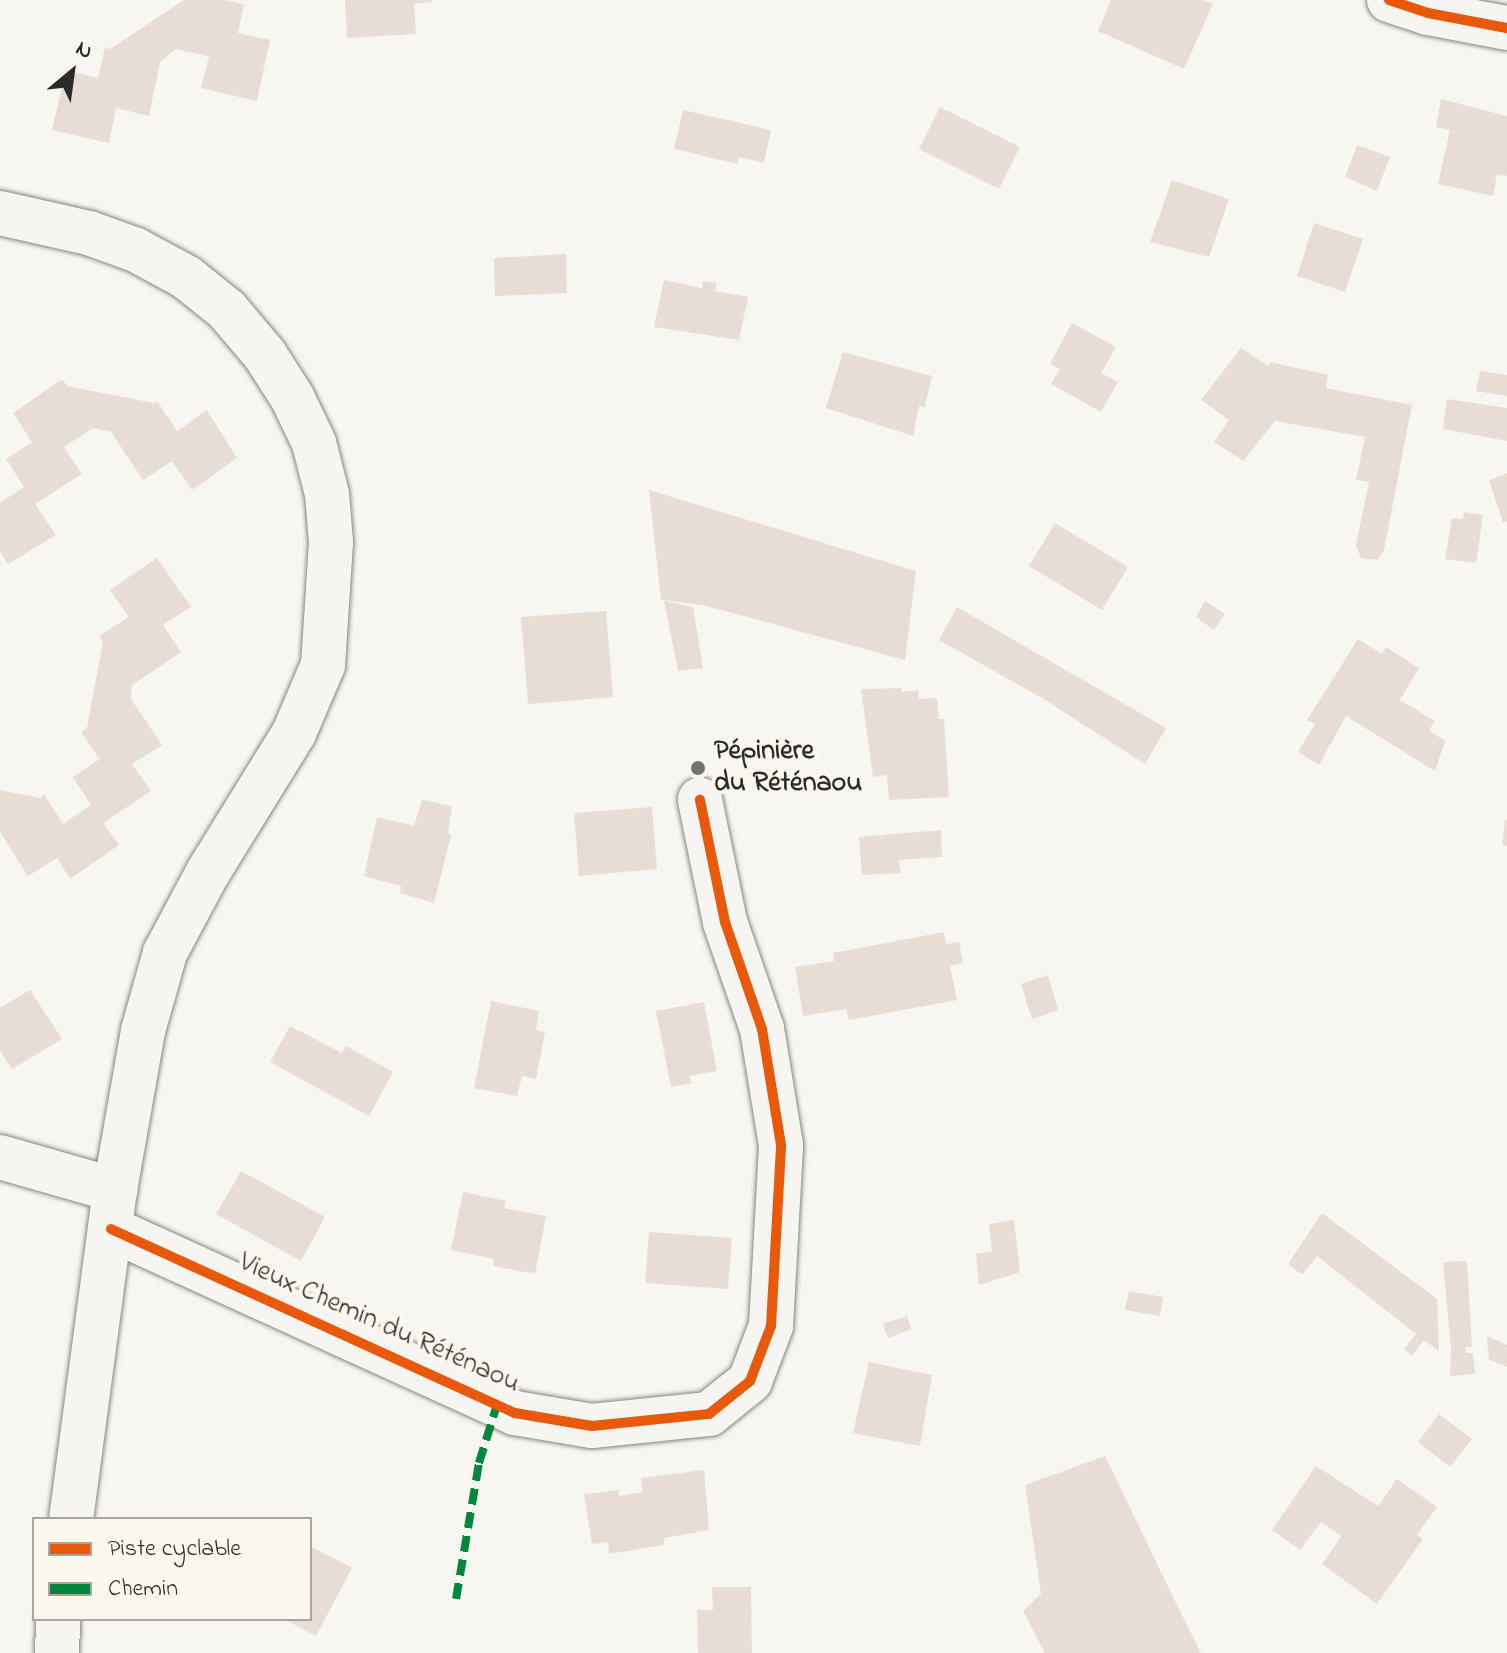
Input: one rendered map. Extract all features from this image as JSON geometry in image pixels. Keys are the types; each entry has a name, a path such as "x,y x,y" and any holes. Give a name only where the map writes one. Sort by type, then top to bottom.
{"street":[{"path":"1389,0 1428,13 1507,28"},
{"path":"0,213 89,233 136,250 186,277 227,310 265,355 292,397 314,443 327,494 331,567 323,665 294,733 208,872 165,953 143,1031 113,1210 71,1517"},
{"name":"Vieux Chemin du Réténaou","path":"0,1157 113,1210 515,1413 592,1426 709,1414 750,1381 771,1326 781,1145 762,1029 725,922 700,800"},
{"path":"57,1653 58,1621"}],"building":[{"path":"184,0 225,0 244,4 238,33 270,40 257,101 201,88 209,56 175,49 160,62 149,116 116,108 109,143 52,130 66,70 98,78 105,47 110,49"},
{"path":"345,0 432,2 414,4 416,34 347,38"},
{"path":"1111,0 1203,0 1213,4 1184,69 1098,31"},
{"path":"1441,99 1507,116 1507,176 1497,174 1493,196 1438,184 1450,130 1436,127"},
{"path":"940,107 1020,147 999,189 919,149"},
{"path":"683,110 771,130 764,163 739,157 738,164 674,149"},
{"path":"1357,145 1390,157 1377,191 1345,177"},
{"path":"1172,180 1229,199 1209,257 1150,242"},
{"path":"1314,223 1363,239 1345,292 1297,276"},
{"path":"566,254 567,293 495,296 494,258"},
{"path":"664,280 702,288 703,281 717,283 715,291 748,297 739,340 654,327"},
{"path":"1072,323 1116,347 1101,373 1118,382 1101,412 1051,384 1060,369 1050,364"},
{"path":"1241,348 1268,366 1271,362 1328,375 1326,388 1412,405 1384,550 1377,560 1361,558 1356,545 1369,482 1356,480 1365,437 1275,421 1243,461 1214,442 1229,420 1201,400"},
{"path":"843,352 932,376 925,407 919,406 913,436 826,408"},
{"path":"1480,371 1507,375 1507,396 1476,391"},
{"path":"62,379 67,386 154,403 157,401 177,431 207,410 237,458 192,490 172,461 143,480 111,432 93,428 64,447 82,474 35,504 56,535 8,564 0,552 0,503 24,487 6,459 32,442 13,413"},
{"path":"1447,399 1507,408 1507,441 1443,429"},
{"path":"1507,473 1507,521 1503,523 1489,480"},
{"path":"649,490 916,571 905,660 703,605 661,600"},
{"path":"1464,512 1483,515 1476,563 1445,559 1452,518 1463,519"},
{"path":"1055,523 1128,567 1102,610 1029,566"},
{"path":"157,558 191,607 163,625 181,652 132,685 131,699 162,745 132,764 151,791 103,823 119,845 70,879 57,858 28,876 0,832 0,790 40,798 44,794 63,824 91,805 73,777 100,759 81,732 87,728 103,641 99,636 129,617 110,590"},
{"path":"664,601 693,607 703,668 678,671"},
{"path":"1205,601 1225,614 1214,630 1196,617"},
{"path":"957,607 1166,728 1145,764 1042,698 939,640"},
{"path":"606,611 613,697 528,704 521,617"},
{"path":"1358,639 1382,654 1386,647 1419,668 1400,700 1435,721 1429,730 1445,741 1435,771 1346,716 1319,765 1298,752 1315,724 1307,720"},
{"path":"901,688 901,692 918,690 919,699 937,698 939,719 944,719 949,797 889,800 887,775 873,777 861,689"},
{"path":"422,800 452,806 448,833 451,835 434,903 400,893 401,886 364,876 377,817 414,826"},
{"path":"652,807 657,869 579,876 574,813"},
{"path":"1507,820 1507,846 1502,845"},
{"path":"941,830 942,857 899,860 901,873 862,875 859,837"},
{"path":"944,932 946,944 959,942 963,963 950,966 957,1000 849,1020 846,1009 803,1016 795,967 834,961 833,953"},
{"path":"1048,975 1058,1010 1032,1019 1021,984"},
{"path":"30,990 62,1039 12,1069 0,1050 0,1008"},
{"path":"491,1001 539,1011 536,1030 545,1032 536,1079 522,1076 517,1096 474,1088"},
{"path":"704,1002 717,1071 690,1076 692,1083 671,1087 656,1011"},
{"path":"290,1026 342,1053 346,1046 393,1072 369,1116 270,1062"},
{"path":"241,1171 325,1217 301,1261 216,1214"},
{"path":"463,1192 506,1201 504,1208 546,1216 535,1274 493,1266 494,1259 451,1250"},
{"path":"1322,1213 1437,1299 1439,1351 1424,1340 1412,1356 1404,1349 1416,1334 1317,1256 1302,1275 1288,1264"},
{"path":"1014,1220 1020,1272 979,1285 976,1254 992,1251 989,1224"},
{"path":"649,1232 732,1238 728,1289 645,1283"},
{"path":"1467,1261 1472,1347 1466,1347 1466,1353 1473,1353 1475,1374 1450,1376 1451,1349 1443,1262"},
{"path":"1129,1291 1163,1297 1160,1316 1125,1310"},
{"path":"907,1316 911,1329 888,1338 883,1324"},
{"path":"1487,1336 1507,1345 1507,1367 1489,1360"},
{"path":"869,1362 932,1375 920,1446 853,1433"},
{"path":"1439,1414 1472,1439 1450,1467 1418,1442"},
{"path":"1105,1456 1201,1653 1045,1653 1023,1611 1041,1594 1025,1485"},
{"path":"1316,1466 1378,1506 1397,1479 1437,1507 1417,1535 1423,1539 1377,1604 1322,1564 1342,1536 1321,1522 1300,1550 1272,1530"},
{"path":"704,1470 709,1530 664,1538 664,1545 609,1554 608,1542 592,1544 584,1494 619,1490 619,1496 643,1492 641,1478"},
{"path":"312,1547 352,1568 316,1636 288,1621 312,1621"},
{"path":"712,1587 751,1587 752,1653 698,1653 697,1610 713,1610"}],"marked path":[{"path":"456,1599 479,1463 497,1405"}],"cycle path":[{"path":"1389,0 1428,13 1507,28"},
{"path":"111,1229 515,1413 592,1426 709,1414 750,1381 771,1326 781,1145 762,1029 725,922 700,800"}],"place":[{"name":"Pépinière du Réténaou","path":"698,768"}]}
